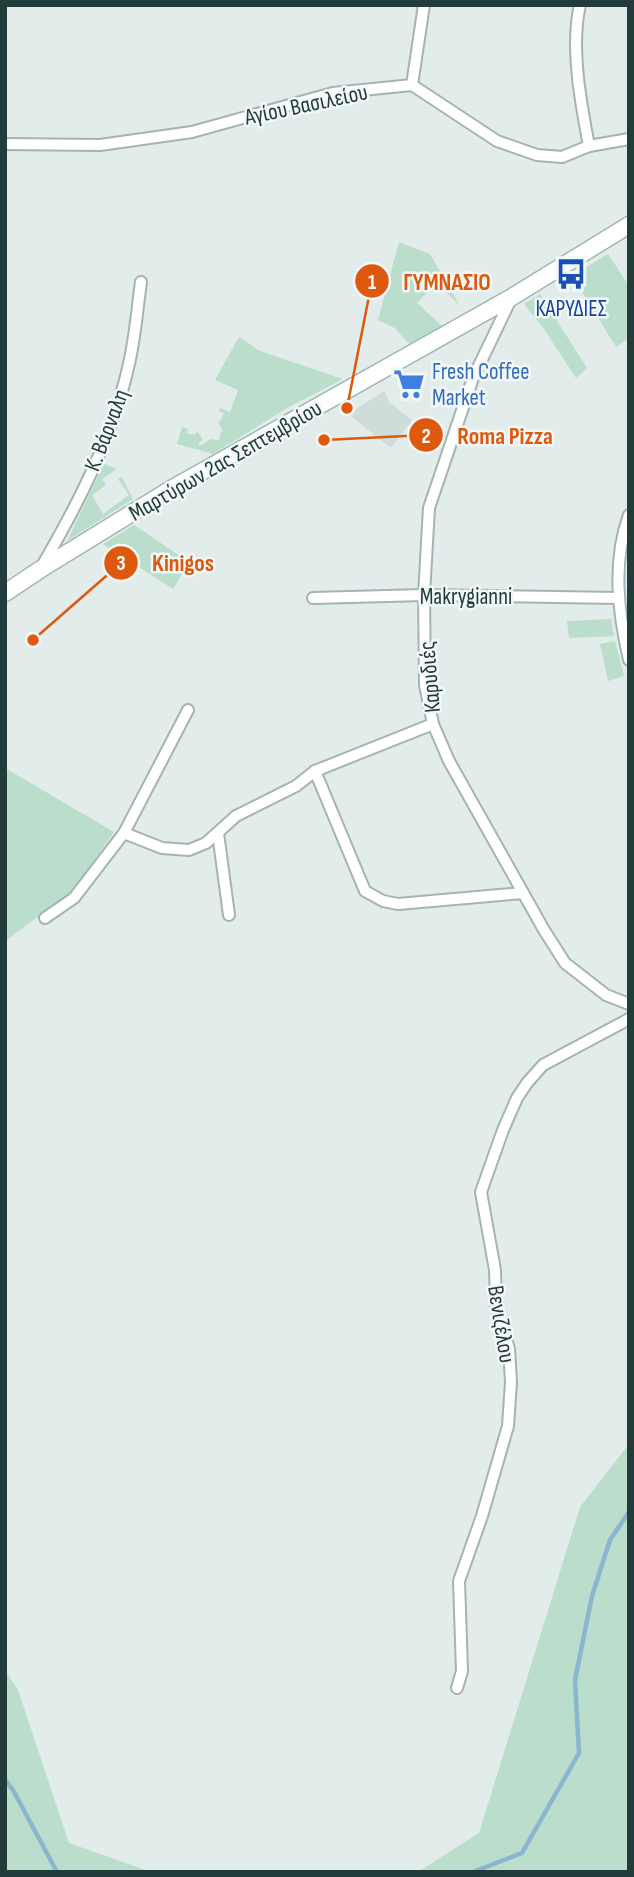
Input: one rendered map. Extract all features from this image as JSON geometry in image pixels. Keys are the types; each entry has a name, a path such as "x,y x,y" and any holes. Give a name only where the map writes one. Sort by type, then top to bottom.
{"street":[{"path":"424,5 412,85 497,141 537,155 562,157 589,146 629,139"},
{"path":"580,5 577,53 582,111 589,146"},
{"name":"Αγίου Βασιλείου","path":"5,144 100,145 192,132 333,93 412,85"},
{"name":"Μαρτύρων 2ας Σεπτεμβρίου","path":"5,593 171,489 512,298 629,225"},
{"name":"Κ. Βάρναλη","path":"41,569 98,458 116,411 129,367 141,282"},
{"name":"Καρυδιές","path":"512,298 473,378 429,508 424,596 425,685 433,724 449,761 565,963 606,995 629,1004"},
{"path":"629,515 620,553 619,598 629,660"},
{"name":"Makrygianni","path":"313,598 619,598"},
{"path":"46,918 74,898 124,833 188,710"},
{"path":"124,833 162,848 189,850 206,843 236,816 296,786 315,771 433,724"},
{"path":"315,771 359,879 365,891 375,898 398,904 523,893"},
{"path":"218,833 229,915"},
{"name":"Βενιζέλου","path":"457,1688 462,1671 459,1581 482,1516 508,1426 511,1382 509,1349 496,1306 495,1270 481,1192 503,1129 527,1083 544,1065 629,1019"}],"shaded area":[{"path":"384,391 390,403 412,420 391,448 348,414"}],"green space":[{"path":"399,242 430,254 460,306 437,283 417,303 442,326 409,344 395,328 378,320"},
{"path":"608,254 629,286 629,338 616,347 572,276"},
{"path":"540,294 587,368 576,378 524,304"},
{"path":"239,337 260,351 343,379 287,408 213,454 177,444 182,427 193,435 198,432 203,440 198,443 200,446 211,439 219,440 223,431 218,422 224,413 219,411 220,408 230,412 238,390 215,380"},
{"path":"104,464 117,469 102,479 106,485 92,495 103,514 129,495 118,479 122,477 133,499 67,541"},
{"path":"134,525 189,562 173,589 103,544"},
{"path":"611,619 614,636 569,638 567,621"},
{"path":"615,641 624,676 608,681 600,644"},
{"path":"5,768 114,832 73,891 5,941"},
{"path":"629,1444 629,1872 418,1872 479,1833 580,1507"},
{"path":"5,1670 18,1690 69,1843 151,1872 5,1872"}],"waterway":[{"path":"473,1872 522,1853 579,1753 575,1680 592,1596 610,1540 629,1512"},
{"path":"5,1780 57,1872"}],"place":[{"name":"ΚΑΡΥΔΙΕΣ","path":"571,274"},
{"name":"Fresh Coffee Market","path":"409,384"},
{"name":"ΓΥΜΝΑΣΙΟ","path":"347,408"},
{"name":"Roma Pizza","path":"324,440"},
{"name":"Kinigos","path":"33,640"}]}
